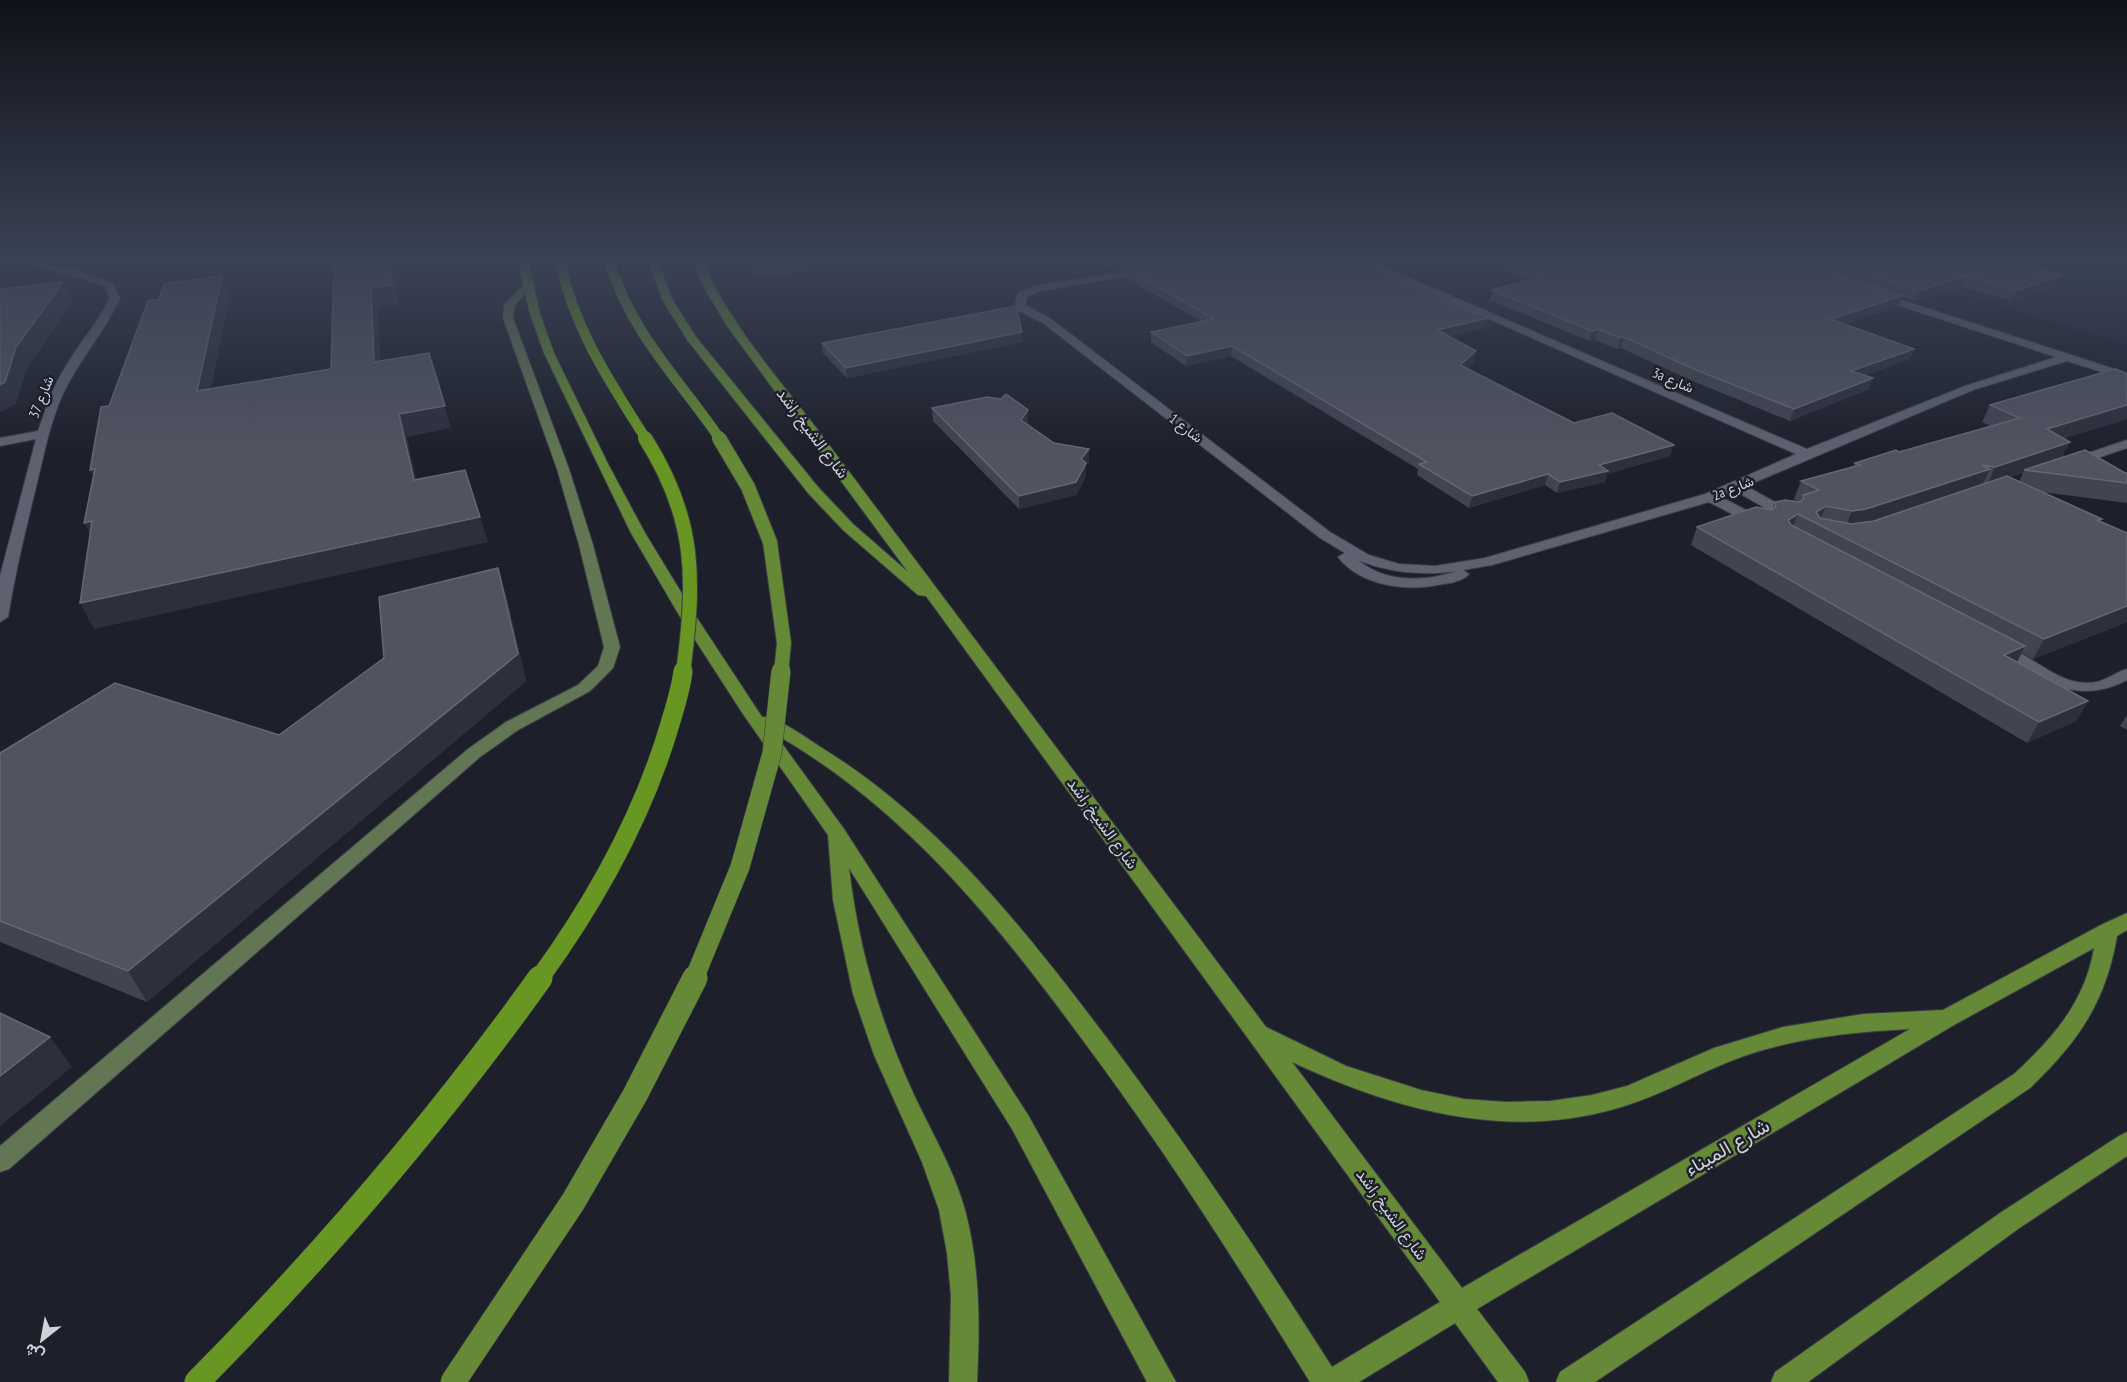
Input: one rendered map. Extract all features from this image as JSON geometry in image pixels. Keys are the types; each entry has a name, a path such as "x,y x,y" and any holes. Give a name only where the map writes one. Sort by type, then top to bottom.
{"highway":[{"path":"197,1382 335,1237 423,1134 494,1043 591,898 623,840 666,740 680,689 689,643 692,602 691,564 686,530 673,488 659,457 619,397 579,325"}],"main road":[{"path":"0,1161 474,753 512,726 585,688 605,668 610,657 611,638 589,555 563,469 511,325"},
{"path":"539,325 549,353 602,464 638,533 751,714 837,834 1020,1122 1162,1382"},
{"path":"453,1382 506,1306 582,1187 642,1083 688,992 723,912 748,841 766,778 777,721 782,670 783,625 779,581 770,541 739,470 720,439 676,384 636,325"},
{"path":"683,325 708,360 820,497 891,566 943,607"},
{"name":"شارع الشيخ راشد","path":"731,325 943,607 1515,1382"},
{"path":"751,714 802,743 871,790 939,850 982,897 1056,987 1137,1094 1227,1224 1326,1382"},
{"path":"837,834 842,910 863,995 882,1050 940,1172 951,1209 960,1249 965,1292 966,1337 963,1382"},
{"path":"1570,1382 2022,1081 2052,1054 2076,1025 2092,994 2117,926"},
{"name":"شارع الميناء","path":"1333,1382 1549,1250 1946,1019 2117,926"},
{"path":"1256,1031 1333,1073 1376,1088 1420,1101 1509,1111 1589,1106 1626,1096 1659,1084 1695,1065 1732,1050 1812,1029 1855,1023 1946,1019"},
{"path":"1785,1382 2008,1221 2127,1143"}],"street":[{"name":"شارع 37","path":"0,617 6,581 41,440 55,399 71,366 99,325"},
{"name":"شارع 1","path":"1053,325 1325,535 1350,562 1362,570 1397,575"},
{"name":"3a شارع","path":"1511,325 1807,454"},
{"path":"1971,325 2127,377"},
{"name":"2a شارع","path":"1969,388 1992,375 2049,351"},
{"name":"2a شارع","path":"1397,575 1415,584 1450,580 1487,562 1710,497 1738,487 1807,454 1969,388 2069,357"},
{"path":"0,442 41,440"},
{"path":"0,452 41,440"},
{"path":"2061,467 2127,444"},
{"path":"1738,487 1788,515"},
{"path":"1710,497 1760,523"},
{"path":"1991,646 2068,684 2094,687 2127,674"}],"shaded area":[{"path":"2065,325 2127,325 2127,345"}],"building":[{"path":"0,325 32,325 16,347 5,382 0,385"},
{"path":"139,325 211,325 197,391 331,369 332,325 373,325 374,362 429,353 445,406 399,414 414,480 465,470 480,517 80,603 92,521 84,523 95,469 90,470 101,407 109,406"},
{"path":"914,325 1020,325 1022,332 846,368 822,343"},
{"path":"1183,325 1456,325 1437,330 1476,351 1460,365 1574,423 1612,413 1674,445 1599,465 1608,471 1560,482 1548,474 1472,496 1419,464 1427,462 1232,346 1187,356 1151,332"},
{"path":"1579,325 1848,325 1914,349 1851,371 1873,378 1794,409 1696,370 1624,337 1620,338 1598,329 1592,331"},
{"path":"2115,369 2127,374 2127,405 2047,429 2070,442 1995,467 1982,465 1990,469 1866,509 1852,511 1826,506 1816,512 1820,518 1851,524 1874,521 2007,476 2102,519 2097,520 2127,533 2127,606 2044,639 1798,514 1788,520 1791,525 2025,646 2004,655 2088,701 2039,722 1697,527 1756,507 1772,510 1776,506 1775,502 1785,500 1800,502 1804,498 1803,495 1819,490 1801,481 1860,465 1855,463 1896,450 1899,452 2020,418 1990,405"},
{"path":"1006,394 1028,410 1021,420 1054,443 1089,449 1081,459 1086,463 1076,482 1019,496 932,408 987,397 1001,399"},
{"path":"2085,450 2127,473 2127,483 2024,470"},
{"path":"498,568 518,654 128,971 0,921 0,753 115,683 279,735 384,658 379,597"},
{"path":"0,1013 50,1037 0,1076"}]}
